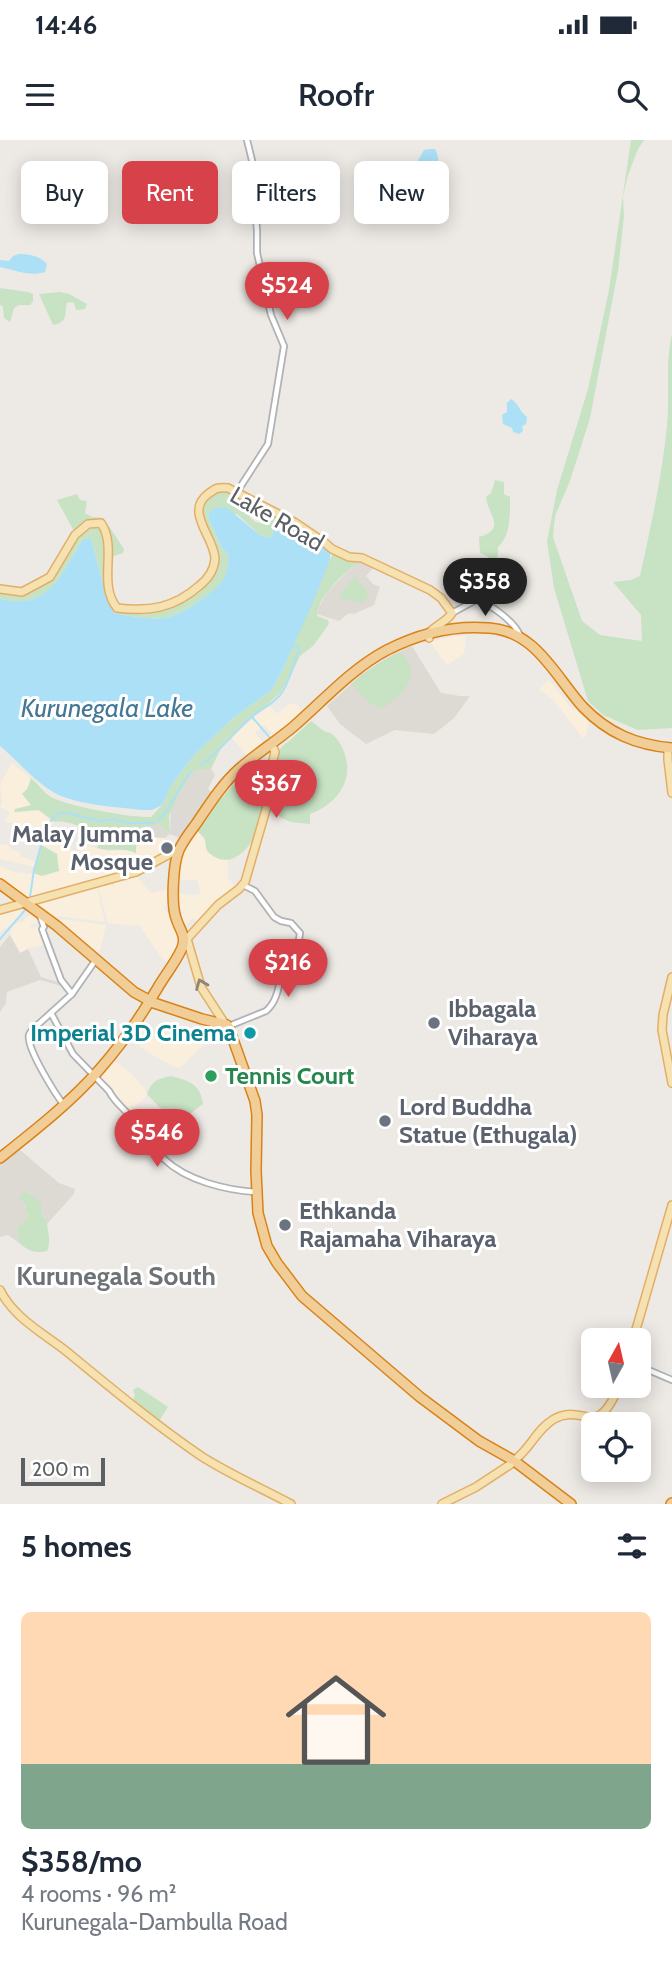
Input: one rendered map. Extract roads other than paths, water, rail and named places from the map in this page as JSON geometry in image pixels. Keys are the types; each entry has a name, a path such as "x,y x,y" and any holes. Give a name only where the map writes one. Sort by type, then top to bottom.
{"highway":[{"path":"0,1160 95,1078 145,1013 185,950 187,939 177,908 177,869 180,854 228,785 247,766 363,670 389,653 429,636 453,633 485,631 520,639 576,704 595,721 631,744 650,749 670,749"},
{"path":"155,997 184,942 175,917 174,905 175,867 179,849 230,778 273,746"},
{"path":"0,883 97,958"},
{"path":"27,903 52,919 126,984 140,994 155,997 167,1007"},
{"path":"140,994 145,1003 145,1013"},
{"path":"145,1013 155,1007 167,1007 226,1027 255,1101 256,1192 258,1213 267,1246 303,1296 420,1396 479,1441 514,1461 571,1504"}],"main road":[{"name":"Lake Road","path":"0,589 22,592 50,577 75,535 88,524 101,523 109,541 109,596 117,608 148,610 186,597 204,582 214,569 213,547 198,513 204,497 217,487 237,492 295,522 332,550 362,558 430,590 444,601 452,613"},
{"path":"429,636 432,629 452,613"},
{"path":"226,1027 201,988 187,939 218,905 243,886 267,806 273,746"},
{"path":"670,749 672,793"},
{"path":"0,911 136,872 179,849"},
{"path":"672,977 662,1030 672,1083"},
{"path":"636,1328 672,1205"},
{"path":"0,1290 11,1308 24,1320 154,1423 204,1458 291,1504"},
{"path":"442,1504 476,1487 514,1461 543,1427 556,1418 567,1415 588,1418 600,1415 613,1398"}],"street":[{"path":"237,492 268,444 284,346 271,315 257,253 257,181 247,140"},
{"path":"452,613 476,600 486,602 517,628 520,639"},
{"path":"226,1027 271,1007 287,958 298,945 300,933 291,923 274,917 255,891 243,886"},
{"path":"39,913 44,927 42,929 60,976 72,994"},
{"path":"65,1106 52,1089 29,1040 33,1029 72,994 97,958"},
{"path":"51,1013 73,1054 109,1091 165,1160 194,1178 242,1191 256,1192"},
{"path":"651,1371 672,1380"}],"water":[{"path":"435,149 438,161 418,161 424,150"},
{"path":"19,254 41,259 47,264 45,272 28,273 0,267 0,260 9,261"},
{"path":"511,399 527,417 526,424 522,426 523,431 519,434 503,424 502,415 507,412 507,403"},
{"name":"Kurunegala Lake","path":"226,507 260,535 268,538 273,535 275,524 284,523 330,552 330,560 314,600 271,691 234,717 195,754 172,784 162,805 152,810 85,803 48,789 0,746 0,599 31,600 42,595 60,577 82,541 91,539 114,613 148,618 175,615 206,596 225,577 228,554 222,548 208,517 212,510"}],"waterway":[{"path":"201,765 249,719 280,696 299,650 293,645"},
{"path":"252,717 271,739"},
{"path":"158,820 191,772"},
{"path":"46,832 49,823 58,813 99,821 112,819 128,823 154,823"},
{"path":"30,897 44,835"},
{"path":"0,939 26,909"}],"place":[{"name":"Malay Jumma Mosque","path":"167,848"},
{"name":"Ibbagala Viharaya","path":"434,1023"},
{"name":"Imperial 3D Cinema","path":"250,1033"},
{"name":"Tennis Court","path":"211,1076"},
{"name":"Lord Buddha Statue (Ethugala)","path":"385,1121"},
{"name":"Ethkanda Rajamaha Viharaya","path":"285,1225"}],"district":[{"name":"Kurunegala South","path":"116,1276"}]}
